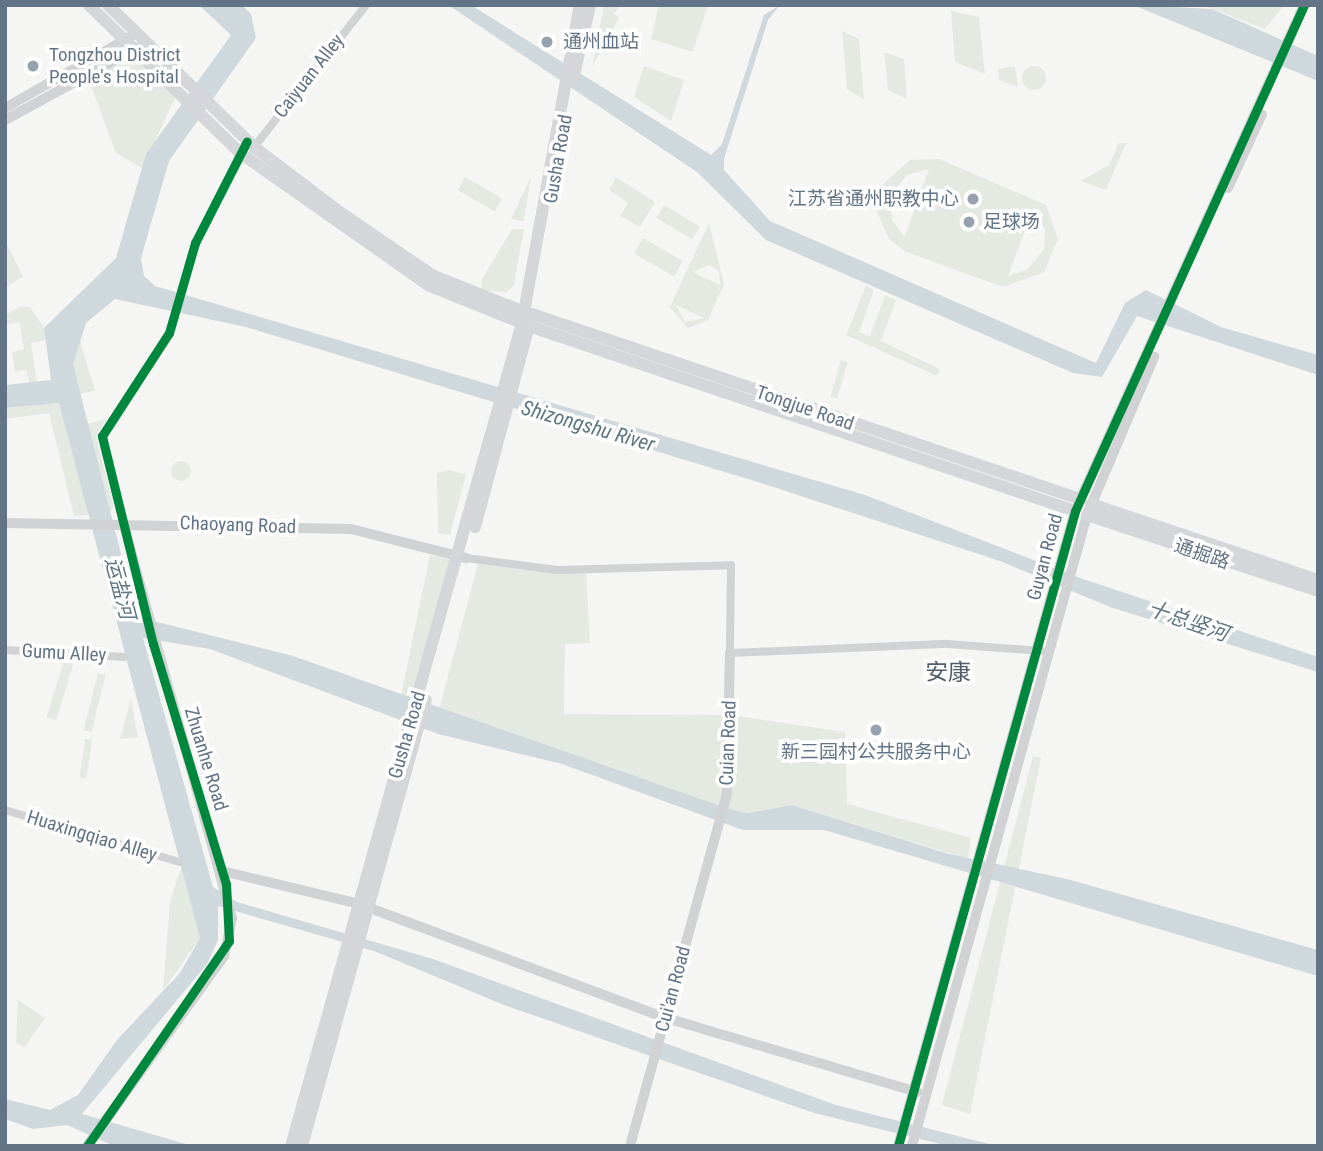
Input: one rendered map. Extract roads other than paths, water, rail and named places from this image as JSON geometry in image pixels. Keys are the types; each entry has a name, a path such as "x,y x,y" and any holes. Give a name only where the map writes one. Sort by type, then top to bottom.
{"main road":[{"path":"89,5 131,36 146,40 188,82 239,152 430,286 527,319"},
{"path":"108,5 131,36 137,51 178,92 367,231 432,275 527,319"},
{"name":"Gusha Road","path":"527,319 580,5"},
{"name":"Gusha Road","path":"302,1146 350,957 527,319 560,138 590,5"},
{"name":"Tongjue Road","path":"527,319 1083,507"},
{"name":"通掘路","path":"1083,507 1318,580"},
{"name":"通掘路","path":"1083,507 1318,591"},
{"name":"Gusha Road","path":"291,1146 350,957"}],"street":[{"name":"Caiyuan Alley","path":"119,521 102,436 174,315 195,243 239,152 251,144 366,5"},
{"name":"Guyan Road","path":"1291,41 1304,5"},
{"name":"Guyan Road","path":"984,855 1051,653 1062,558 1276,73 1311,5"},
{"path":"5,108 131,36"},
{"path":"5,120 137,51 146,40"},
{"name":"Guyan Road","path":"898,1144 984,855 1038,651 1073,564 1083,507"},
{"name":"Chaoyang Road","path":"5,523 119,521 351,529 463,557"},
{"name":"Zhuanhe Road","path":"87,1145 224,956 232,918 226,884 153,644 119,521"},
{"path":"463,557 556,570 730,565 730,653 948,643 1051,653"},
{"name":"Gumu Alley","path":"5,650 124,657"},
{"name":"Cuian Road","path":"716,831 727,793 730,653"},
{"name":"Huaxingqiao Alley","path":"5,810 180,862"},
{"name":"Cui'an Road","path":"630,1146 716,831"},
{"path":"222,871 364,906 666,1018 926,1095"},
{"name":"Guyan Road","path":"912,1144 976,883"}],"water":[{"path":"199,5 242,5 251,14 256,38 169,161 141,258 144,276 155,286 865,495 1080,578 1318,657 1318,672 1110,607 1000,561 761,483 246,327 115,299 86,323 73,364 137,617 293,656 729,809 748,813 792,805 949,854 1067,879 1318,950 1318,976 824,830 743,830 562,764 438,734 210,649 143,638 213,887 237,902 433,959 836,1105 997,1146 949,1146 814,1113 504,1005 374,951 218,906 218,940 207,964 82,1114 193,1146 114,1146 67,1125 33,1129 5,1119 5,1099 50,1110 78,1095 117,1040 180,973 200,938 59,403 5,408 5,385 51,380 44,328 116,258 146,154 231,35"},
{"path":"448,5 471,5 711,155 722,144 764,15 780,5 768,20 724,159 724,170 770,221 1096,363 1125,303 1146,290 1221,327 1318,355 1318,375 1137,316 1102,377 1073,373 766,240 697,172"},
{"path":"1133,5 1212,9 1318,56 1318,81"}],"place":[{"name":"通州血站","path":"547,42"},
{"name":"Tongzhou District People's Hospital","path":"33,66"},
{"name":"江苏省通州职教中心","path":"973,199"},
{"name":"足球场","path":"969,222"},
{"name":"新三园村公共服务中心","path":"876,730"}],"district":[{"name":"安康","path":"948,673"}],"water label":[{"name":"Shizongshu River","path":"588,426"},
{"name":"运盐河","path":"120,588"},
{"name":"十总竖河","path":"1188,621"}]}
